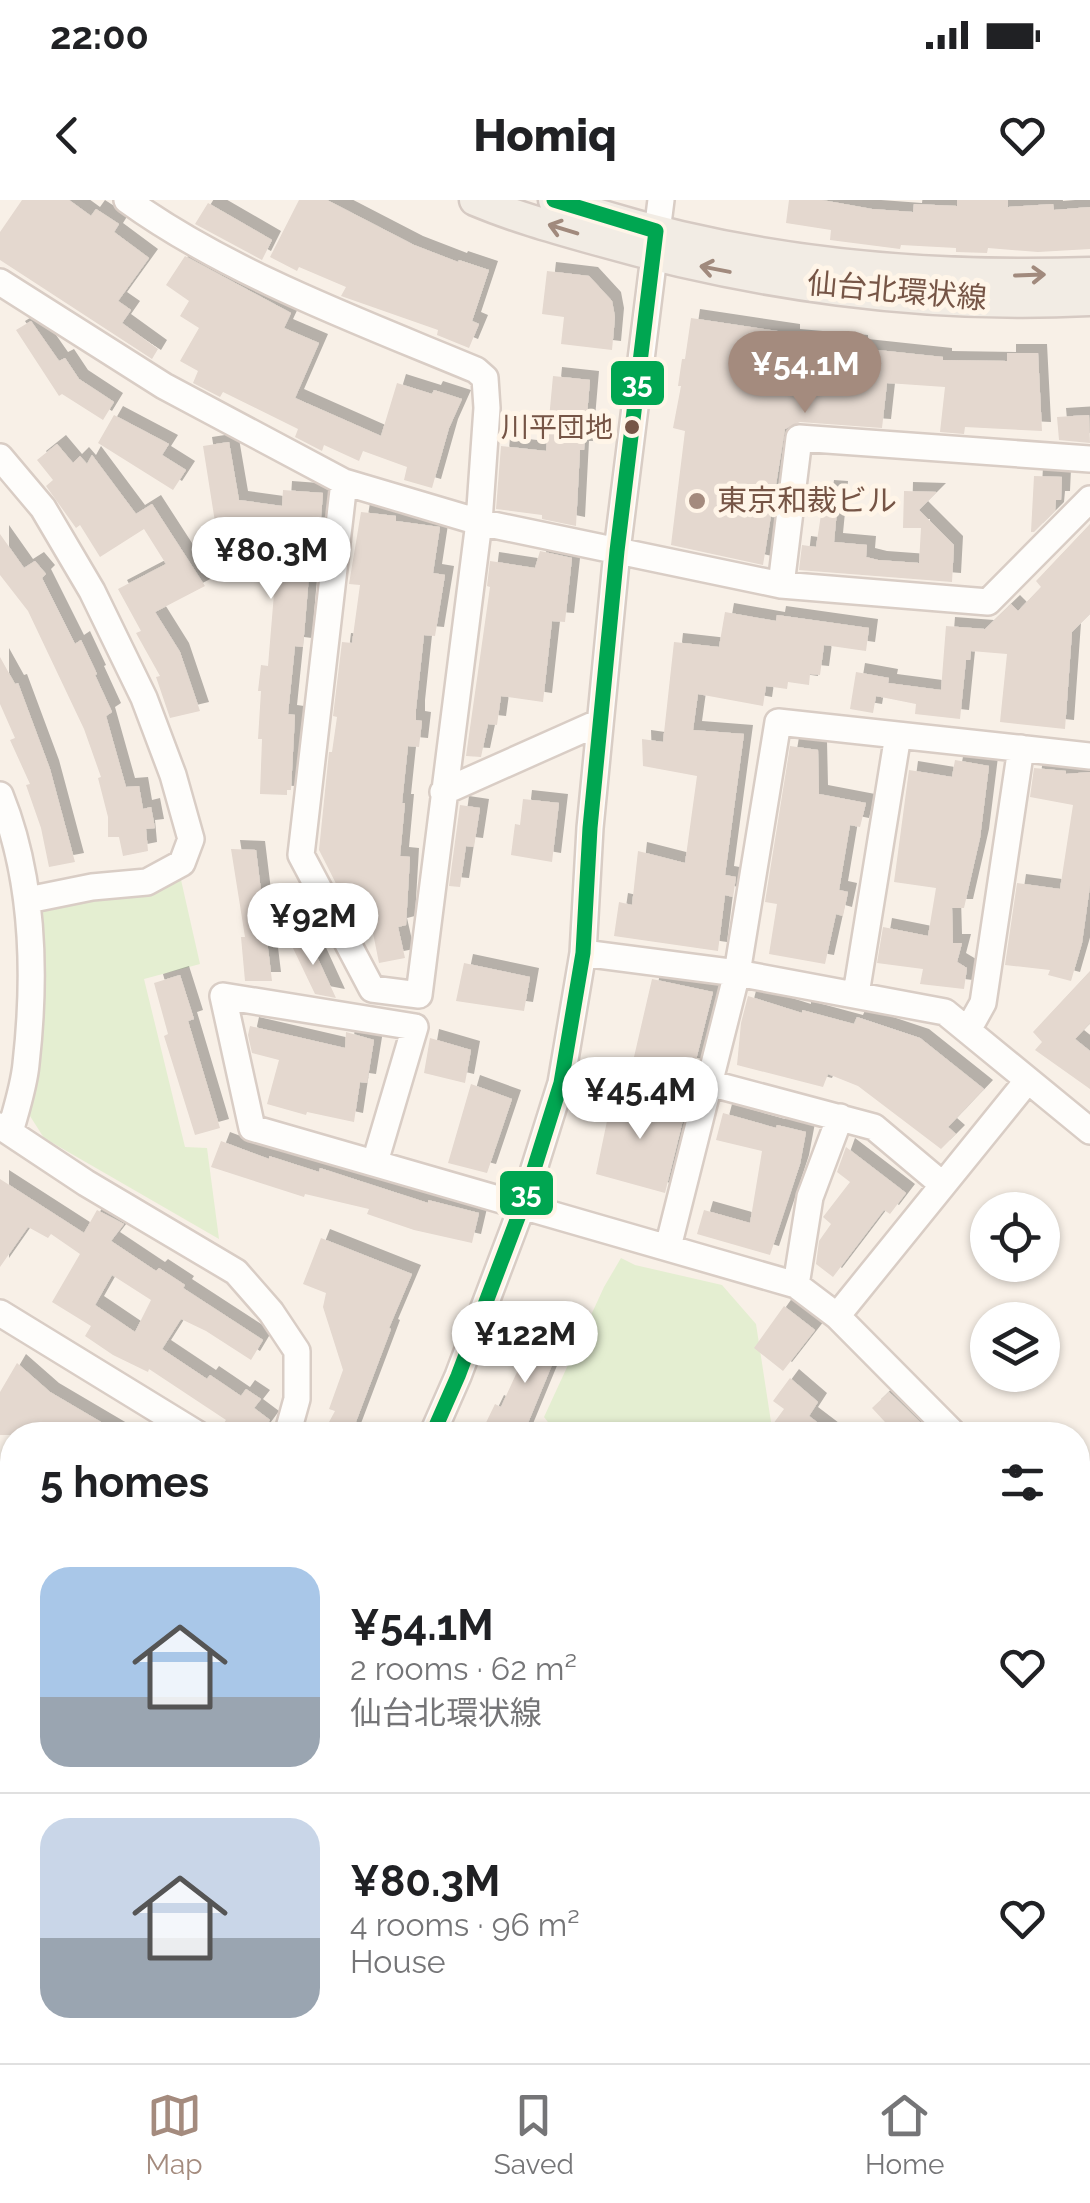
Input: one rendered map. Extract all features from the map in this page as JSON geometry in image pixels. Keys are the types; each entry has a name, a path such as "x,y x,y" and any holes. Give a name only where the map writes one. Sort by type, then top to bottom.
{"main road":[{"name":"仙台北環状線","path":"475,200 812,285 946,300 1090,300"},
{"name":"仙台北環状線","path":"554,200 655,244 870,268 1007,276 1090,274"}],"street":[{"path":"127,200 171,230 321,304 476,370 485,378 480,522 419,995 372,990 302,854 344,482"},
{"path":"438,1422 522,1204 561,1083 583,953 616,551 661,200"},
{"path":"0,282 164,386 344,482 480,522 616,551 782,584 988,602 1090,499"},
{"path":"782,584 798,438 1090,459"},
{"path":"0,457 43,508 92,591 144,698 173,774 191,839 182,863 146,882 92,887 28,900"},
{"path":"443,792 600,722"},
{"path":"668,1247 737,973 778,722 1090,756"},
{"path":"856,994 898,735"},
{"path":"968,1030 983,1003 1021,748"},
{"path":"0,796 28,900 31,983 26,1067 5,1129 78,1178 236,1272 297,1350 297,1399 291,1422"},
{"path":"583,953 737,973 945,1012 1090,1130"},
{"path":"375,1162 415,1026 223,996 252,1128 796,1284 837,1316 941,1422"},
{"path":"837,1316 1028,1080"},
{"path":"709,1083 874,1127 943,1185"},
{"path":"796,1284 810,1197 840,1117"},
{"path":"0,1313 177,1422"}],"green space":[{"path":"179,871 200,964 144,979 185,1147 207,1148 219,1239 44,1138 30,1116 38,908"},
{"path":"621,1258 635,1265 722,1285 756,1324 771,1422 548,1422 544,1417"}],"building":[{"path":"22,200 69,200 91,216 96,209 119,224 114,232 149,258 118,301 131,310 122,323 158,349 152,359 0,260 0,232"},
{"path":"299,200 327,200 414,245 489,270 472,321 479,324 469,348 437,335 438,330 341,296 346,287 299,267 297,271 270,257"},
{"path":"789,200 822,200 913,212 914,204 957,206 957,200 1008,200 1008,207 1053,204 1054,210 1090,207 1090,249 1038,252 988,248 987,253 956,252 956,248 901,245 900,249 830,240 831,230 786,223"},
{"path":"208,203 272,240 262,260 195,224"},
{"path":"185,256 291,313 284,328 319,343 295,398 381,436 397,383 462,399 449,428 432,488 404,480 407,467 363,451 359,461 324,445 322,451 295,437 298,429 223,392 220,397 193,383 198,371 180,361 199,328 180,316 189,301 166,285"},
{"path":"547,271 589,276 612,301 612,350 561,344 564,317 542,314"},
{"path":"691,318 791,333 791,338 859,344 859,348 943,360 1007,361 1007,353 1038,353 1042,431 965,427 964,434 940,432 945,387 887,383 882,428 800,422 785,429 763,565 671,545 685,431 673,428"},
{"path":"31,321 59,361 65,358 79,379 114,402 103,420 62,394 59,396 16,330"},
{"path":"553,376 590,380 584,450 580,450 576,526 542,519 542,515 496,509 501,446 546,451"},
{"path":"114,415 169,444 162,455 186,470 173,490 98,443"},
{"path":"1089,415 1090,443 1059,440 1057,417"},
{"path":"229,442 239,500 282,506 283,490 323,493 320,530 302,528 299,563 310,564 303,647 295,646 288,714 295,715 291,790 287,790 287,795 260,794 262,739 258,739 258,691 261,665 268,666 279,533 238,527 238,538 218,541 203,446"},
{"path":"57,444 73,463 80,456 87,464 92,455 136,514 152,504 205,586 155,612 180,652 200,711 170,718 156,677 160,676 118,589 166,564 144,529 100,557 80,525 76,528 46,486 53,480 37,460"},
{"path":"1034,476 1062,477 1061,500 1056,500 1055,511 1031,532"},
{"path":"825,489 839,490 834,542 867,545 866,557 878,560 919,563 921,528 903,528 904,491 937,492 919,510 954,545 952,582 799,570 802,545 816,547"},
{"path":"361,512 440,527 433,573 445,575 435,636 424,635 416,709 416,720 422,721 419,747 408,746 402,803 400,856 410,857 406,925 398,927 405,958 379,963 373,933 362,935 319,850 329,752 337,717 333,716 342,642 352,643 360,585 349,584"},
{"path":"1090,524 1090,614 1072,632 1065,729 1000,722 1007,654 971,651 970,660 966,660 960,719 915,714 916,704 876,696 873,713 850,709 856,672 889,678 888,683 941,690 946,626 985,629 1011,604 1018,611 1041,587 1036,581"},
{"path":"0,534 24,568 35,561 46,574 42,578 75,644 81,640 97,674 112,712 106,716 126,787 139,786 143,809 151,807 155,828 146,829 148,851 123,856 119,837 108,837 108,817 98,778 101,777 84,729 28,611 0,575"},
{"path":"540,551 572,558 565,622 552,621 543,702 501,696 497,725 488,724 481,757 466,756 490,587 490,561 535,568"},
{"path":"725,612 776,621 777,615 869,628 866,651 824,645 820,675 810,674 809,685 788,682 787,689 766,686 763,706 698,694 693,730 744,734 725,875 736,877 733,897 725,895 718,951 614,936 619,902 632,905 638,851 685,863 697,776 643,766 642,739 663,742 674,642 719,647"},
{"path":"0,657 15,684 18,683 50,769 75,862 49,867 26,785 30,784 10,740 15,738 0,704"},
{"path":"790,746 818,750 819,794 866,803 860,827 850,825 839,890 848,892 843,916 836,914 825,964 769,954 777,904 765,902"},
{"path":"955,760 989,766 980,838 964,908 952,908 953,943 962,943 957,962 967,968 964,989 920,984 923,969 877,963 883,927 928,936 936,888 894,882 909,770 952,777"},
{"path":"1034,768 1066,774 1090,772 1090,886 1082,943 1071,981 1048,975 1050,970 1005,965 1017,883 1060,889 1073,805 1030,797"},
{"path":"523,799 559,803 552,862 511,855"},
{"path":"460,805 480,808 474,847 466,846 460,887 449,886"},
{"path":"231,849 256,850 272,981 245,981 241,937 245,937"},
{"path":"308,937 336,998 315,994 292,946"},
{"path":"464,963 530,977 524,1011 456,1001"},
{"path":"1090,971 1090,1023 1075,1039 1090,1051 1090,1089 1035,1050 1042,1042 1033,1032"},
{"path":"180,975 194,1019 188,1021 220,1128 195,1135 164,1036 168,1034 154,983"},
{"path":"652,979 713,992 694,1068 634,1057"},
{"path":"748,996 854,1024 857,1017 920,1038 984,1089 948,1127 956,1134 941,1149 858,1086 828,1074 823,1087 737,1065"},
{"path":"250,1026 345,1048 346,1032 374,1040 367,1083 360,1082 354,1122 267,1104 279,1060 252,1053"},
{"path":"430,1038 471,1050 465,1083 424,1073"},
{"path":"471,1084 512,1099 487,1173 448,1163"},
{"path":"613,1092 686,1108 665,1193 596,1174"},
{"path":"723,1113 806,1132 800,1164 770,1255 697,1234 704,1210 750,1223 762,1151 716,1140"},
{"path":"221,1141 269,1159 319,1172 320,1168 428,1203 479,1213 472,1243 414,1230 367,1214 369,1209 305,1194 304,1197 211,1167"},
{"path":"846,1147 906,1193 890,1214 884,1210 833,1277 816,1264 819,1241 831,1224 823,1217 850,1182 837,1172"},
{"path":"0,1179 84,1233 97,1210 124,1224 111,1241 156,1271 159,1268 263,1340 251,1360 181,1319 162,1349 207,1379 210,1375 241,1396 246,1389 261,1399 254,1408 269,1422 225,1422 149,1369 148,1372 113,1355 85,1336 91,1326 52,1302 80,1254 51,1234 48,1238 28,1227 0,1267","holes":["112,1275 151,1300 135,1332 95,1305"]},
{"path":"321,1238 412,1274 356,1422 329,1422 335,1411 329,1409 343,1370 323,1307 326,1293 303,1284"},
{"path":"784,1306 815,1330 783,1371 754,1348"},
{"path":"538,1326 564,1336 528,1422 486,1422 495,1404 501,1407"},
{"path":"17,1363 50,1392 101,1422 0,1422 0,1392"},
{"path":"790,1378 818,1402 809,1416 817,1422 774,1422 784,1409 773,1401"},
{"path":"889,1392 920,1422 885,1422 872,1408"}],"transit line":[{"name":"35","path":"438,1422 523,1204 561,1083 583,953 590,828 617,551 656,231 554,200"}],"place":[{"name":"川平団地","path":"632,427"},
{"name":"東京和裁ビル","path":"697,501"}]}
